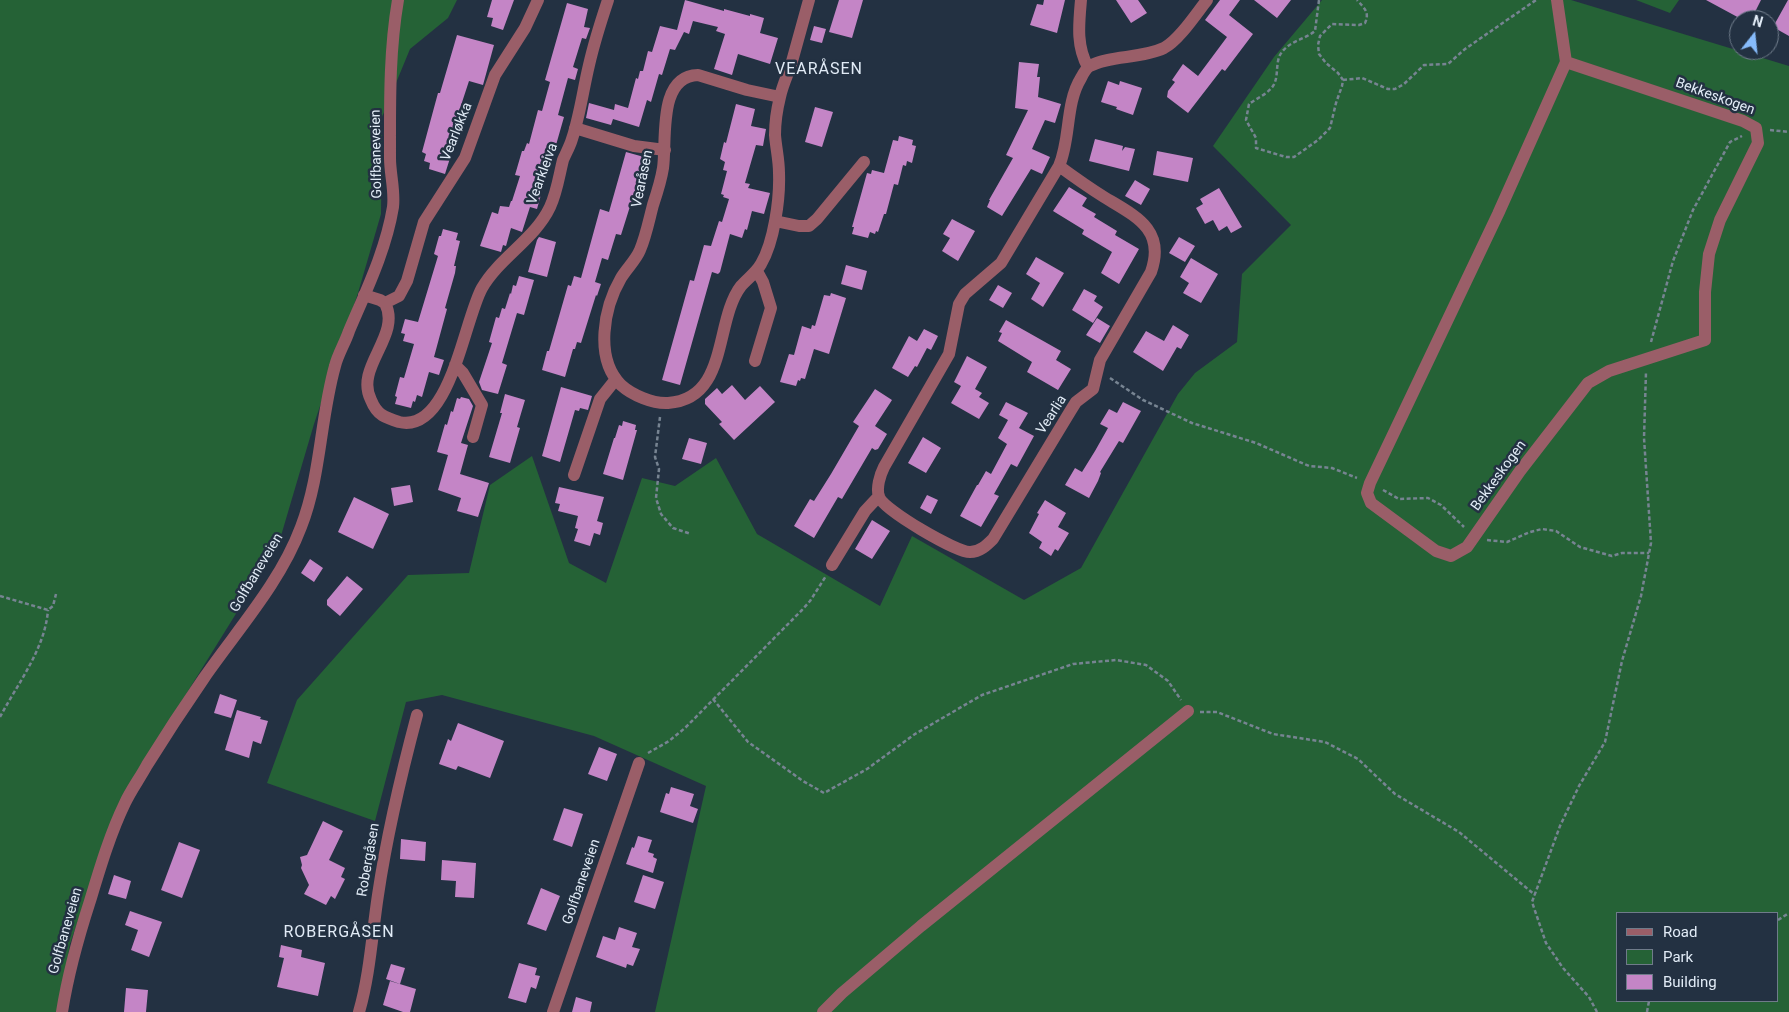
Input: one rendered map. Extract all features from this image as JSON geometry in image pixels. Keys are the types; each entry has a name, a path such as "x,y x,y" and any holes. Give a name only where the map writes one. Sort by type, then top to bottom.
{"street":[{"name":"Golfbaneveien","path":"62,1012 67,979 76,946 100,868 125,802 171,727 206,675 244,624 292,550 303,524 314,480 320,438 335,365 364,296 387,232 393,204 390,163 391,70 393,32 398,0"},
{"name":"Vearløkka","path":"385,303 399,296 407,281 424,222 463,162 495,75 525,28 538,0"},
{"name":"Vearkleiva","path":"385,303 389,311 389,323 371,368 367,387 368,395 374,407 381,414 392,420 408,424 424,418 438,403 455,365 482,288 490,276 536,227 549,210 554,198 564,157 575,128 589,65 608,0"},
{"path":"574,474 600,399 616,379 632,393 661,403 678,402 694,394 706,381 714,366 734,295 757,271 765,256 775,221 779,175 775,133 780,97 809,0"},
{"path":"1081,0 1080,49 1088,67"},
{"path":"832,565 865,511 879,496 880,476 884,467 949,354 959,304 966,294 1001,263 1059,166 1064,154 1076,86 1088,67 1100,62 1143,55 1166,47 1177,37 1207,0"},
{"path":"1557,0 1566,62"},
{"name":"Bekkeskogen","path":"1566,62 1743,121 1756,128 1758,143 1720,220 1709,254 1705,292 1705,340 1609,371 1588,383 1520,471 1467,547 1451,556 1436,551 1371,503 1367,493 1370,483 1502,205 1566,62"},
{"name":"Vearåsen","path":"616,379 611,372 603,338 608,312 617,286 635,259 643,241 663,170 665,127 668,105 674,87 684,78 698,76 780,97"},
{"path":"575,128 634,146 665,150"},
{"path":"775,221 809,226 817,220 864,162"},
{"name":"Vearlia","path":"879,496 884,503 923,530 958,549 969,552 978,551 994,539 1076,402 1092,389 1100,360 1151,272 1155,254 1154,242 1148,228 1139,218 1059,166"},
{"path":"755,361 771,308 763,282 757,271"},
{"path":"364,296 385,303"},
{"path":"455,365 463,373 482,405 473,436"},
{"path":"823,1012 842,993 921,926 1188,711"},
{"name":"Robergåsen","path":"359,1012 368,974 378,894 393,812 417,716"},
{"name":"Golfbaneveien","path":"552,1012 639,763"}],"path":[{"path":"1319,0 1315,31 1309,36 1288,45 1280,55 1275,82 1270,90 1249,104 1246,120 1256,138 1256,148 1286,157 1294,157 1318,140 1330,128 1342,80 1319,54 1318,45 1320,36 1332,24 1365,23 1367,11 1357,0"},
{"path":"1342,80 1362,78 1388,89 1395,89 1404,84 1424,65 1448,64 1465,49 1536,0"},
{"path":"1597,1012 1589,997 1563,968 1546,943 1532,902 1560,826 1579,786 1605,742 1622,661 1641,596 1651,543 1644,438 1647,360 1673,261 1693,210 1730,142 1756,128 1789,132"},
{"path":"661,403 656,457 659,469 656,498 661,514 673,528 692,534"},
{"path":"639,763 648,753 669,741 685,728 802,610 810,601 832,565"},
{"path":"0,717 45,633 48,610 53,606 56,594"},
{"path":"0,596 48,610"}],"green space":[{"path":"0,0 457,0 448,18 410,49 382,117 381,214 358,293 314,424 278,546 139,770 110,826 70,944 59,1012 0,1012"},
{"path":"1322,0 1571,0 1729,48 1729,60 1769,60 1789,66 1789,1012 655,1012 706,786 594,736 442,695 406,702 375,821 267,783 297,700 408,575 469,573 490,485 532,456 569,563 606,583 642,478 675,486 716,458 757,534 880,606 912,536 1024,600 1081,568 1178,394 1195,373 1237,342 1242,274 1291,225 1213,146 1274,57"},
{"path":"1636,0 1679,0 1670,13"}],"building":[{"path":"492,0 514,0 503,30 491,26 493,18 487,17"},
{"path":"685,0 724,11 724,9 764,18 760,33 778,38 770,64 738,54 732,75 714,69 725,34 716,31 718,27 693,21 689,34 684,32 675,50 670,49 662,75 659,74 651,102 647,100 639,127 613,119 611,125 586,118 589,103 614,110 615,104 628,108 636,78 638,79 640,71 643,71 648,51 652,52 660,26 677,30"},
{"path":"839,0 863,0 852,38 829,32"},
{"path":"1044,0 1065,0 1057,33 1030,25 1037,4 1043,5"},
{"path":"1116,0 1138,0 1147,13 1131,23"},
{"path":"1220,0 1240,0 1229,15 1253,34 1225,71 1222,69 1188,113 1167,97 1168,91 1175,82 1172,80 1183,64 1198,76 1227,37 1205,20"},
{"path":"1254,0 1291,0 1277,18"},
{"path":"1706,0 1761,0 1756,10 1729,10 1729,12"},
{"path":"1789,0 1789,36 1779,30 1779,16"},
{"path":"567,3 588,9 584,27 590,28 586,39 582,38 573,67 578,69 575,80 568,78 558,115 564,117 537,209 530,207 522,232 511,228 506,246 503,245 501,252 480,246 492,212 498,214 500,206 509,207 512,201 520,176 515,175 522,151 524,151 527,143 529,144 538,110 542,111 550,82 545,80"},
{"path":"814,26 826,29 822,43 810,40"},
{"path":"457,35 494,45 483,85 469,81 447,148 446,154 451,155 445,174 429,169 430,163 424,161 426,154 422,152 438,93 440,93"},
{"path":"1019,62 1039,64 1037,77 1040,77 1038,97 1061,104 1055,123 1045,120 1032,149 1050,157 1042,174 1031,169 1002,216 987,207 989,200 1013,158 1006,155 1028,110 1015,108"},
{"path":"1108,81 1119,85 1120,81 1142,88 1133,115 1101,102"},
{"path":"736,104 755,109 751,126 766,129 763,146 756,145 745,183 750,184 748,188 770,193 764,214 752,211 747,230 745,229 742,238 730,234 720,272 718,274 712,272 680,385 662,380 690,280 694,281 704,245 711,246 719,221 722,222 729,199 721,194 727,171 723,170 725,162 720,159"},
{"path":"815,107 833,112 822,147 805,142"},
{"path":"899,136 913,140 912,145 916,146 912,163 907,161 906,166 903,165 898,185 894,184 886,214 884,214 878,232 876,231 875,234 870,232 868,238 852,234 854,227 852,227 867,173 871,174 872,170 884,173 893,140 898,141"},
{"path":"1095,139 1123,146 1122,151 1125,147 1135,149 1129,171 1089,161"},
{"path":"1157,151 1193,158 1188,182 1153,175"},
{"path":"626,152 644,157 643,165 621,235 616,234 608,260 602,258 595,282 601,284 581,343 577,342 575,349 573,349 565,377 542,370 568,285 571,286 574,276 581,278 600,209 609,212"},
{"path":"1135,180 1150,189 1141,205 1125,196"},
{"path":"1069,187 1087,198 1082,206 1096,214 1094,217 1117,231 1115,235 1139,249 1119,284 1101,273 1112,252 1082,234 1084,230 1053,211"},
{"path":"1219,188 1242,227 1231,233 1227,226 1219,231 1213,220 1205,224 1196,208 1203,204 1200,199"},
{"path":"952,219 975,231 958,261 942,251 950,238 943,234"},
{"path":"443,229 458,233 456,240 460,241 454,266 456,266 455,273 445,308 447,309 434,357 444,360 439,375 429,372 422,397 417,395 411,408 395,404 400,377 404,378 414,344 403,341 405,334 401,333 405,319 418,322 438,256 434,254"},
{"path":"539,237 556,242 547,277 528,272"},
{"path":"1179,237 1195,246 1185,262 1169,253"},
{"path":"1036,257 1064,273 1043,307 1031,299 1040,283 1026,274"},
{"path":"1191,258 1218,274 1201,303 1183,293 1189,283 1180,277"},
{"path":"846,265 867,271 862,290 841,284"},
{"path":"519,276 534,280 524,315 517,313 502,363 507,365 498,394 482,390 479,382 492,343 489,342 496,317 499,318 502,308 505,309 513,285 516,286"},
{"path":"998,285 1012,293 1003,308 989,300"},
{"path":"1084,289 1097,296 1094,301 1103,307 1093,323 1072,310"},
{"path":"831,293 846,298 829,354 814,349 805,379 801,378 800,381 798,380 796,386 780,382 789,354 794,355 802,326 811,329 812,325 815,326 824,295 830,296"},
{"path":"1097,318 1110,326 1100,343 1086,335"},
{"path":"1006,320 1061,351 1056,360 1071,369 1058,390 1027,372 1032,362 998,341 1002,333 999,332"},
{"path":"1173,325 1189,335 1181,349 1177,347 1163,371 1133,352 1146,331 1164,341"},
{"path":"924,329 938,336 931,350 927,348 917,367 915,366 908,377 892,368 909,336 917,341"},
{"path":"967,356 987,367 975,389 982,393 979,397 989,403 979,419 951,403 961,386 954,382"},
{"path":"732,385 745,400 760,386 775,402 734,440 719,424 722,422 705,404 705,399 717,388 722,394"},
{"path":"561,387 592,396 588,410 580,408 579,411 575,410 560,462 542,456"},
{"path":"875,389 892,400 875,426 887,434 878,449 872,448 842,499 838,497 814,538 794,526 810,499 814,501 831,474 859,426 853,422"},
{"path":"505,394 525,400 517,427 520,428 510,463 489,457 502,413 500,413"},
{"path":"461,397 469,399 473,406 461,443 468,445 460,474 489,483 478,517 457,511 461,498 438,490 448,455 437,452 445,424 447,425 457,398 460,399"},
{"path":"1006,402 1028,413 1019,428 1034,436 1017,467 1011,464 994,494 999,496 981,527 960,516 986,471 991,474 1007,444 998,438 1008,420 999,415"},
{"path":"1123,402 1141,411 1123,443 1119,441 1100,472 1098,481 1089,498 1065,485 1075,468 1082,472 1095,451 1108,428 1100,424 1109,409 1117,413"},
{"path":"623,421 636,425 635,430 637,430 623,480 603,474 614,438 619,425 622,426"},
{"path":"923,437 941,448 926,473 908,463"},
{"path":"689,438 707,443 701,464 682,459"},
{"path":"410,485 413,502 394,506 391,488"},
{"path":"559,487 604,497 597,521 603,523 600,535 594,533 590,546 574,541 578,529 575,528 578,516 558,511 560,504 555,503"},
{"path":"927,495 938,500 931,514 920,508"},
{"path":"354,497 389,514 373,549 338,532"},
{"path":"1045,500 1066,513 1058,527 1069,533 1058,551 1055,549 1051,556 1039,548 1042,542 1029,533 1039,514 1037,513"},
{"path":"872,520 890,531 872,559 855,549"},
{"path":"310,559 323,568 314,582 301,573"},
{"path":"347,576 363,589 340,616 327,605 327,600"},
{"path":"220,694 237,700 231,718 214,713"},
{"path":"237,710 268,721 261,744 253,741 249,758 225,750"},
{"path":"458,723 504,741 490,778 458,766 456,770 439,764 448,739 451,741"},
{"path":"599,747 617,754 607,781 588,774"},
{"path":"671,787 694,794 690,806 698,809 693,823 660,812 666,793 669,794"},
{"path":"564,808 583,814 572,847 553,840"},
{"path":"323,821 343,831 329,860 345,868 341,877 345,879 335,899 331,896 326,905 304,894 309,885 301,868 300,857 307,855"},
{"path":"638,836 652,840 648,852 654,854 653,857 657,859 653,873 626,864"},
{"path":"401,839 426,842 425,861 400,859"},
{"path":"179,842 200,850 182,898 161,890"},
{"path":"442,860 476,863 474,898 455,897 456,881 441,880"},
{"path":"114,875 131,881 126,899 108,894"},
{"path":"643,875 664,882 655,909 634,902"},
{"path":"541,888 560,896 546,931 527,924"},
{"path":"130,911 162,922 149,957 131,950 138,930 125,925"},
{"path":"619,927 637,933 632,947 640,949 633,966 627,964 626,968 596,957 603,936 615,940"},
{"path":"281,945 302,950 301,957 325,963 318,996 277,987 284,958 279,957"},
{"path":"519,963 537,968 535,975 540,976 536,989 531,987 526,1003 508,998"},
{"path":"391,964 405,968 400,984 386,979"},
{"path":"390,981 416,989 410,1012 403,1012 383,1005"},
{"path":"126,988 148,990 146,1012 124,1012"},
{"path":"576,997 592,1002 590,1012 572,1012"}],"district":[{"name":"VEARÅSEN","path":"819,70"},
{"name":"ROBERGÅSEN","path":"339,933"}]}
